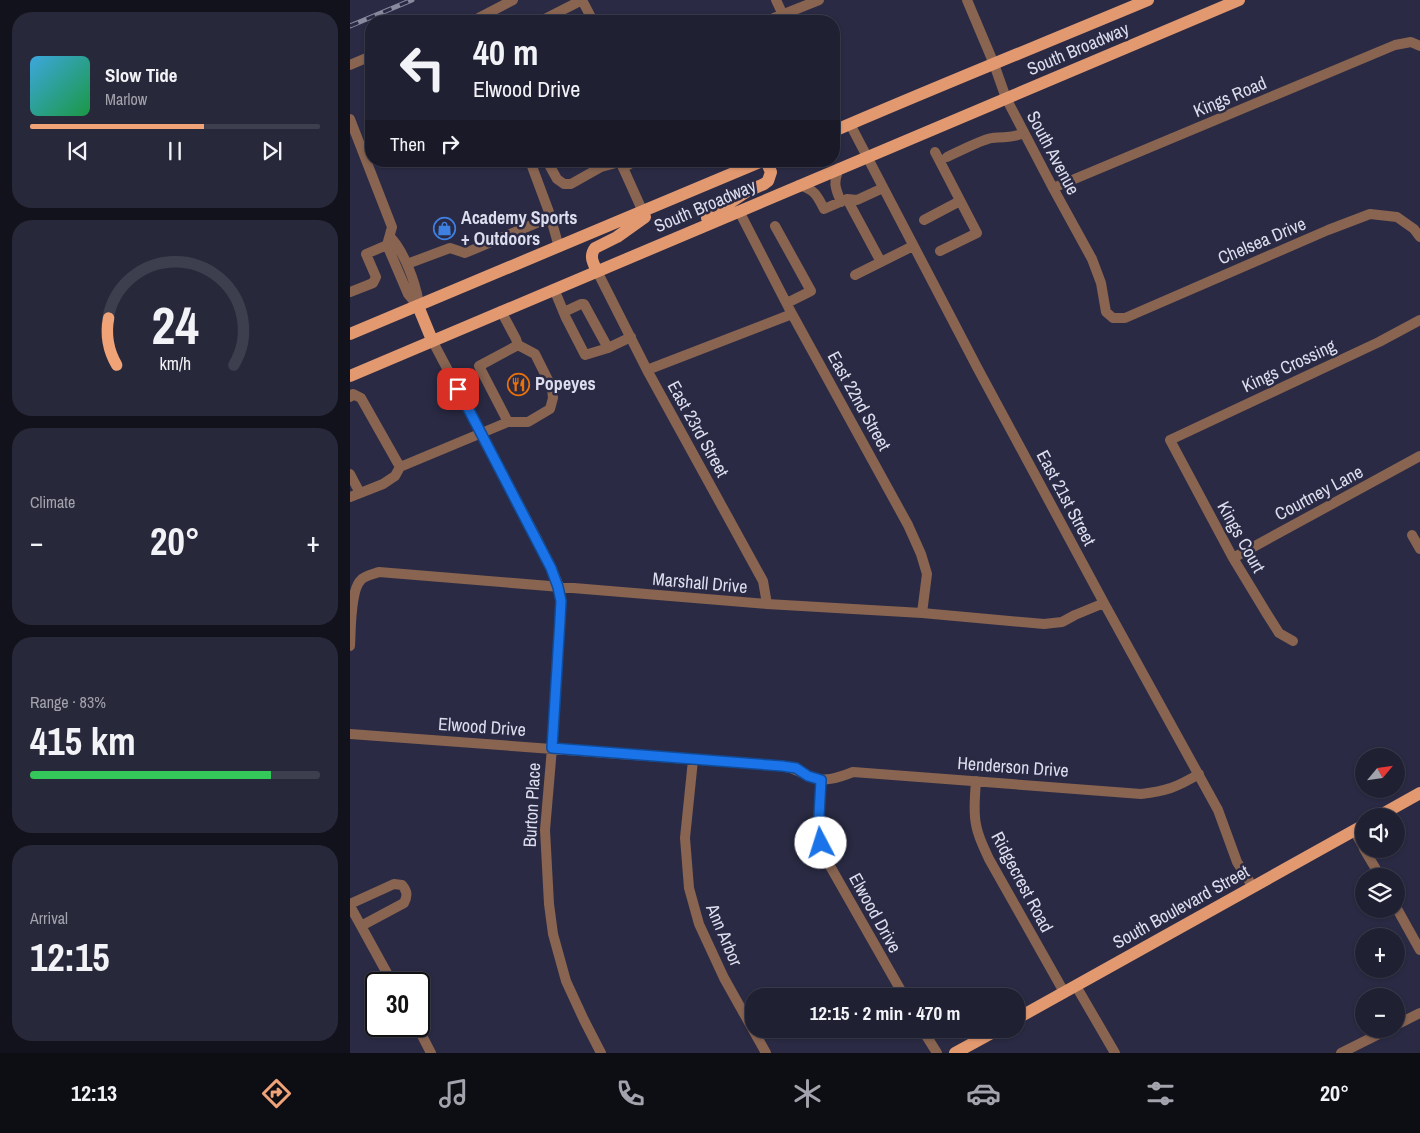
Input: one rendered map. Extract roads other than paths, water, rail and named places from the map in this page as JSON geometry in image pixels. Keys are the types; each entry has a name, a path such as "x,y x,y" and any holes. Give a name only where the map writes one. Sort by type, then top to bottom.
{"main road":[{"name":"South Broadway","path":"840,128 1148,0"},
{"name":"South Broadway","path":"350,376 1239,0"},
{"name":"South Broadway","path":"350,334 748,167"},
{"path":"685,234 746,192 764,184 771,172 769,167"},
{"path":"597,271 592,261 595,248 617,237 661,205"},
{"path":"418,306 432,340"},
{"path":"1393,808 1420,793"},
{"name":"South Boulevard Street","path":"1025,1014 1355,830"},
{"path":"955,1053 982,1038"}],"street":[{"path":"484,15 513,0"},
{"path":"553,15 582,0 590,15"},
{"path":"776,0 778,15"},
{"path":"786,15 818,0"},
{"name":"South Avenue","path":"967,0 1006,98 1052,188 1092,259 1101,282 1106,312 1113,318"},
{"name":"Kings Road","path":"1052,188 1396,45 1411,42 1420,46"},
{"path":"350,66 365,59"},
{"path":"350,119 365,158"},
{"name":"East 21st Street","path":"850,124 882,188 1104,603 1218,810 1238,862 1252,887"},
{"path":"947,157 991,138 1016,137 1024,133"},
{"path":"935,152 977,233 940,251"},
{"path":"369,167 392,227 388,241 408,294 418,306"},
{"path":"532,167 551,217 559,247"},
{"path":"550,167 557,179 564,184 571,184 602,167"},
{"path":"623,167 643,212"},
{"path":"840,168 835,185 880,262"},
{"path":"799,185 816,194 824,209 844,200 858,200 882,188"},
{"path":"924,220 960,201"},
{"name":"East 22nd Street","path":"739,211 792,314 908,525 921,554 927,574 922,613"},
{"name":"Chelsea Drive","path":"1113,318 1125,318 1328,230 1370,214 1397,217 1414,229 1420,238"},
{"path":"406,264 450,248 465,253 551,217"},
{"path":"775,226 811,291 787,304"},
{"path":"350,292 373,283 376,278 366,254 388,241 397,243 416,290 418,306"},
{"path":"856,274 913,246"},
{"name":"East 23rd Street","path":"597,271 647,370 762,581 768,604"},
{"path":"554,289 584,355 608,348 631,338"},
{"path":"564,312 584,304 608,348"},
{"path":"350,497 394,477 400,467 508,422 528,422 550,409 553,398 552,388 535,354 518,345 502,311"},
{"path":"647,370 792,314"},
{"name":"Kings Crossing","path":"1170,440 1378,342 1420,320"},
{"name":"Burton Place","path":"432,340 551,568 558,587 561,601 560,620 552,748 544,830 549,904 553,934 566,981 602,1053"},
{"path":"508,422 479,366 518,345"},
{"path":"351,393 361,398 400,467"},
{"name":"Kings Court","path":"1170,440 1233,558 1279,633 1292,641"},
{"name":"Courtney Lane","path":"1233,558 1420,456"},
{"path":"350,474 360,493"},
{"path":"1412,535 1420,549"},
{"name":"Marshall Drive","path":"350,646 353,592 360,580 380,572 768,604 922,613 1044,624 1062,622 1104,603"},
{"name":"Elwood Drive","path":"350,734 796,768 808,776 821,780 819,816 821,843 830,866 899,988"},
{"name":"Ann Arbor","path":"693,760 685,838 692,897 699,924 724,978 766,1053"},
{"name":"Henderson Drive","path":"821,780 853,772 1141,794 1176,787 1199,774"},
{"name":"Ridgecrest Road","path":"976,781 975,817 977,831 983,846 1064,992"},
{"path":"361,926 404,903 407,896 406,890 402,885 394,884 350,905 361,926 386,972"},
{"path":"1403,918 1420,950"},
{"path":"1076,986 1115,1053"},
{"path":"1405,1020 1420,1013"},
{"path":"422,1037 431,1053"},
{"path":"928,1038 937,1053"},
{"path":"1341,1053 1371,1038"}],"railway":[{"path":"376,15 412,0"},
{"path":"350,26 365,20"}],"place":[{"name":"Academy Sports + Outdoors","path":"445,228"},
{"name":"Popeyes","path":"519,384"}]}
